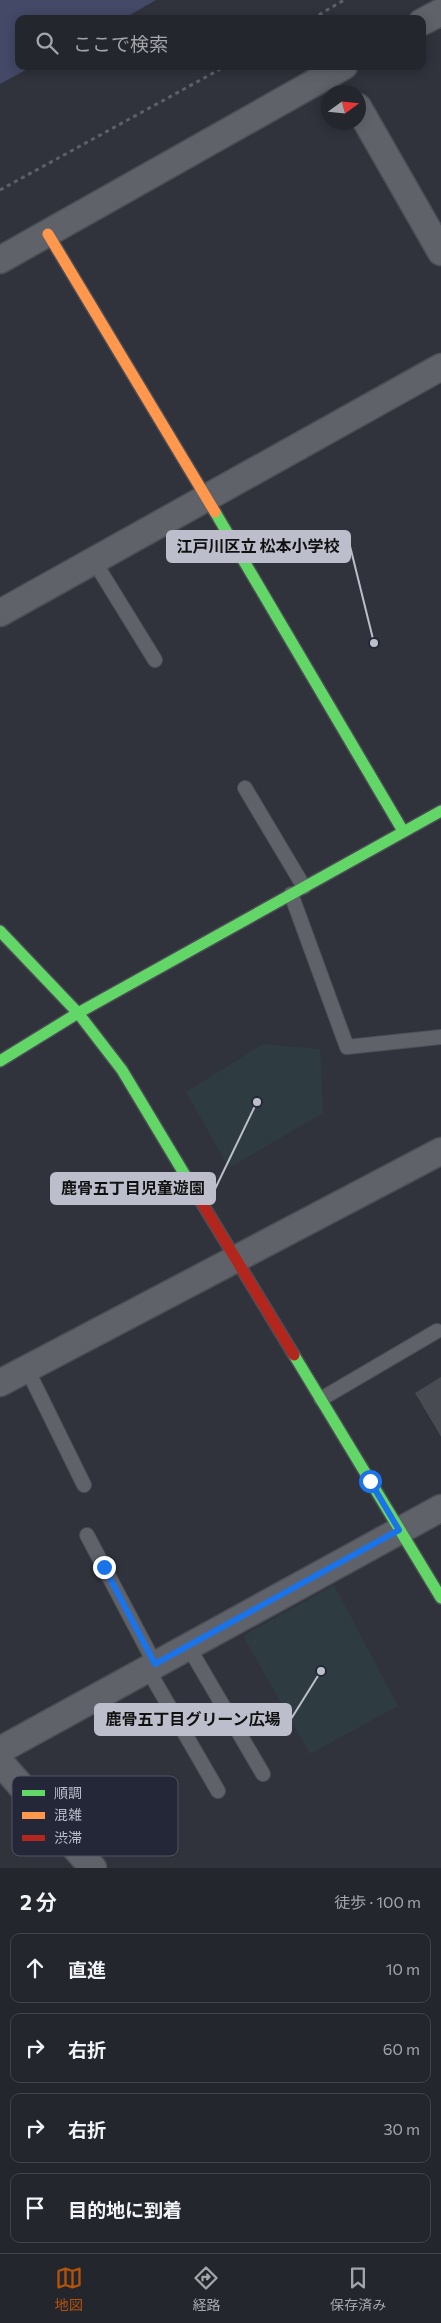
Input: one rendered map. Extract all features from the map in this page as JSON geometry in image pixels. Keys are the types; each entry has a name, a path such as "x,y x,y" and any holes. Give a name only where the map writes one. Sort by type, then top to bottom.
{"street":[{"path":"426,20 441,12"},
{"path":"0,260 337,70"},
{"path":"342,70 347,85"},
{"path":"366,121 441,252"},
{"path":"48,234 208,498 403,831"},
{"path":"0,613 441,367"},
{"path":"0,1061 78,1013 441,811"},
{"path":"0,931 78,1013 122,1070 441,1598"},
{"path":"0,1382 441,1152"},
{"path":"0,1750 441,1508"},
{"path":"0,1762 12,1776"},
{"path":"82,1856 93,1868"}],"lane":[{"path":"94,561 155,660"},
{"path":"245,788 304,887"},
{"path":"291,894 347,1047 441,1037"},
{"path":"321,1399 437,1331"},
{"path":"27,1368 84,1485"},
{"path":"87,1535 151,1666 218,1791"},
{"path":"188,1646 263,1774"}],"path":[{"path":"319,15 344,0"},
{"path":"0,190 219,70"}],"shaded area":[{"path":"263,1044 320,1049 323,1113 229,1168 186,1092"},
{"path":"334,1585 398,1706 310,1754 243,1636"}],"water":[{"path":"0,0 156,0 130,15 15,15 15,70 26,70 0,84"}],"building":[{"path":"441,1377 441,1437 415,1393"}],"traffic: fast":[{"path":"215,512 403,831"},
{"path":"0,1061 78,1013 441,811"},
{"path":"0,931 78,1013 122,1070 194,1190"},
{"path":"294,1355 441,1598"}],"traffic: slow":[{"path":"48,234 215,512"}],"traffic: jam":[{"path":"194,1190 294,1355"}],"place":[{"name":"江戸川区立 松本小学校","path":"374,643"},
{"name":"鹿骨五丁目児童遊園","path":"257,1102"},
{"name":"鹿骨五丁目グリーン広場","path":"321,1671"}],"route":[{"path":"104,1567 155,1664 399,1530 370,1481"}]}
